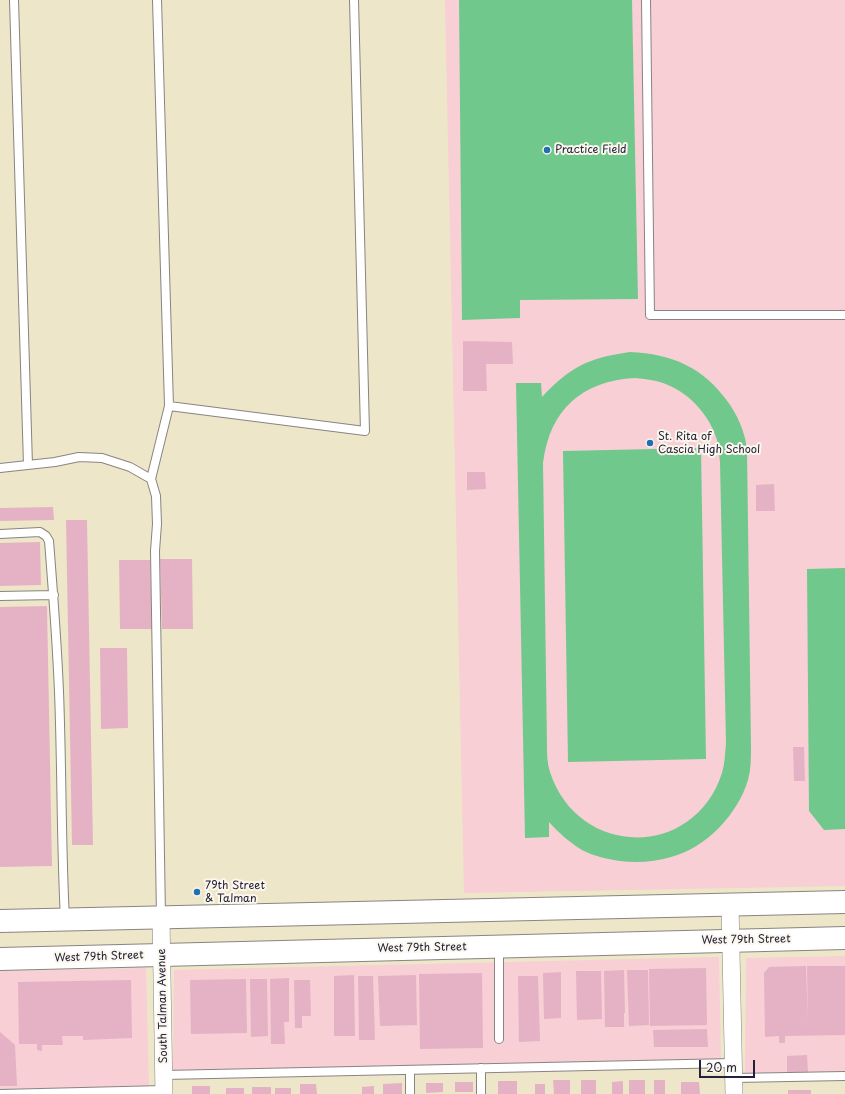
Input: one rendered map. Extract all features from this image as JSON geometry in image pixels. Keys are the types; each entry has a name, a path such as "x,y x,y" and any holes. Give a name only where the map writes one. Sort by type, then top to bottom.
{"main road":[{"path":"0,921 845,902"},
{"name":"West 79th Street","path":"0,959 845,938"}],"street":[{"path":"730,904 734,1078"},
{"name":"South Talman Avenue","path":"161,918 164,1086"}],"lane":[{"path":"14,0 28,465"},
{"path":"157,0 169,406 151,479 156,496 157,524 155,551 161,918"},
{"path":"169,406 365,431 354,0"},
{"path":"646,0 650,315 845,315"},
{"path":"0,468 56,462 79,457 102,458 130,467 151,479"},
{"path":"0,534 40,532 46,536 49,541 54,595 59,692 62,858 65,920"},
{"path":"0,596 54,595"},
{"path":"499,946 499,1038"},
{"path":"481,1068 481,1094"},
{"path":"0,1094 164,1086 410,1070 481,1068 734,1078 845,1076"},
{"path":"410,1070 410,1094"}],"shaded area":[{"name":"St. Rita of Cascia High School","path":"445,0 845,0 845,886 464,893"},
{"path":"845,956 845,1076 745,1078 746,958"},
{"path":"719,957 721,1064 173,1075 174,970"},
{"path":"146,968 149,1091 0,1094 0,971"}],"green space":[{"name":"Practice Field","path":"459,0 632,0 638,299 520,300 520,318 462,320"},
{"path":"630,352 660,356 673,359 697,371 718,390 731,406 741,426 747,450 751,747 748,780 737,805 719,828 708,838 684,853 665,859 646,862 620,861 591,854 568,841 549,822 549,837 525,838 516,383 541,383 542,397 571,371 591,361 615,354","holes":["635,378 663,383 680,391 688,397 696,404 708,420 718,443 720,462 726,743 722,773 708,801 687,822 663,834 636,837 609,833 585,821 564,800 549,769 547,752 543,463 547,444 553,427 561,413 572,401 584,392 599,385 616,380"]},
{"path":"701,448 706,759 568,762 563,451"},
{"path":"845,568 845,829 824,830 809,811 807,569"}],"building":[{"path":"463,341 512,342 513,364 486,364 487,391 463,391"},
{"path":"467,472 485,472 486,489 467,490"},
{"path":"774,484 775,511 756,511 756,485"},
{"path":"53,507 54,520 0,521 0,508"},
{"path":"66,520 87,520 93,845 72,845"},
{"path":"40,542 41,585 0,586 0,543"},
{"path":"160,559 192,559 193,629 162,629"},
{"path":"119,560 150,560 152,629 120,629"},
{"path":"47,606 52,866 0,867 0,607"},
{"path":"100,648 127,648 128,728 101,729"},
{"path":"793,747 804,747 805,781 794,781"},
{"path":"806,966 808,1021 807,966 845,966 845,1035 785,1036 785,1043 779,1043 779,1036 765,1037 764,973 769,967"},
{"path":"706,968 707,1025 650,1026 649,969"},
{"path":"624,970 624,1027 605,1027 604,971"},
{"path":"627,970 648,970 649,1025 629,1026"},
{"path":"576,971 601,971 602,1019 577,1020"},
{"path":"561,972 561,1018 544,1019 543,973"},
{"path":"482,973 483,1048 420,1049 419,974"},
{"path":"354,975 355,1036 334,1036 334,976"},
{"path":"416,975 417,1025 380,1026 378,976"},
{"path":"358,976 373,976 375,1040 359,1040"},
{"path":"518,976 538,976 540,1041 519,1042"},
{"path":"289,978 289,1022 284,1022 285,1044 271,1044 270,979"},
{"path":"246,979 247,1033 191,1034 190,980"},
{"path":"250,979 267,979 268,1036 251,1037"},
{"path":"131,980 132,1038 83,1040 83,1036 62,1036 63,1045 42,1045 42,1051 37,1050 37,1044 19,1044 18,982"},
{"path":"294,980 310,980 311,1016 302,1016 302,1028 295,1028"},
{"path":"707,1029 708,1047 654,1047 653,1030"},
{"path":"0,1032 15,1045 17,1086 0,1086"},
{"path":"807,1055 808,1072 787,1073 787,1056"},
{"path":"553,1080 570,1080 570,1094 554,1094"},
{"path":"581,1080 596,1080 596,1094 581,1094"},
{"path":"629,1080 645,1080 645,1094 629,1094"},
{"path":"654,1080 665,1080 665,1094 654,1094"},
{"path":"498,1081 517,1081 517,1094 498,1094"},
{"path":"623,1081 623,1094 612,1094 612,1082"},
{"path":"455,1082 473,1082 473,1092 455,1092"},
{"path":"681,1082 699,1082 700,1094 681,1094"},
{"path":"402,1083 402,1094 383,1094 383,1084"},
{"path":"426,1083 443,1083 443,1092 426,1093"},
{"path":"300,1084 316,1084 317,1094 300,1094"},
{"path":"535,1084 545,1084 545,1094 535,1094"},
{"path":"192,1086 210,1086 210,1094 192,1094"},
{"path":"374,1086 374,1094 362,1094 362,1087"},
{"path":"252,1087 271,1087 271,1094 252,1094"},
{"path":"226,1088 244,1088 244,1094 226,1094"},
{"path":"275,1088 291,1088 291,1094 275,1094"},
{"path":"788,1090 811,1090 811,1094 788,1094"}],"place":[{"name":"Practice Field","path":"547,150"},
{"name":"St. Rita of Cascia High School","path":"650,443"},
{"name":"79th Street & Talman","path":"197,892"}]}
